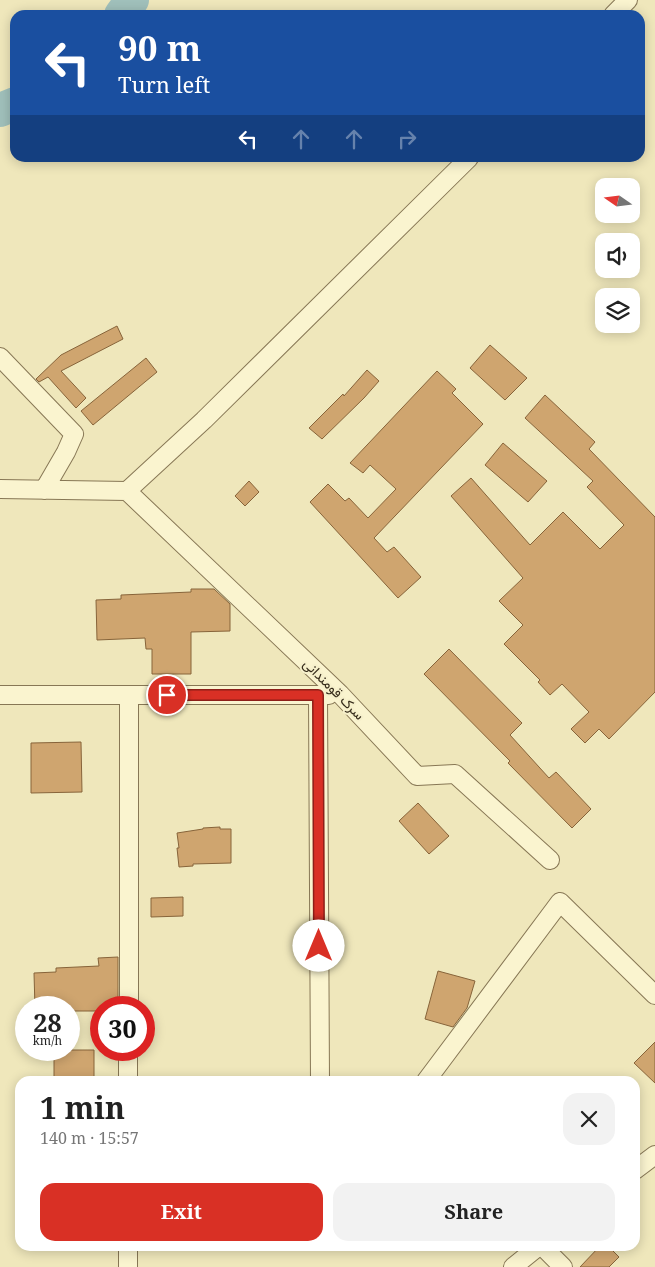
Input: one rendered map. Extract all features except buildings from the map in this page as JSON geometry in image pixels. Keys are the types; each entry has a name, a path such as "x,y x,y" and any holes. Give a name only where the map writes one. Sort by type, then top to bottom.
{"street":[{"path":"618,10 628,0"},
{"path":"0,489 127,491 204,420 465,162"},
{"path":"0,357 74,434 44,490"},
{"name":"سرک قومندانی","path":"127,491 340,694 418,776 455,774 550,860"},
{"path":"0,695 340,694"},
{"path":"129,695 129,996"},
{"path":"318,695 320,1076"},
{"path":"430,1076 560,902 655,995"},
{"path":"128,1061 128,1076"},
{"path":"640,1166 655,1155"},
{"path":"128,1251 128,1267"},
{"path":"513,1267 534,1251"},
{"path":"545,1251 563,1267"}],"waterway":[{"path":"125,10 132,0"},
{"path":"0,110 10,106"}],"route":[{"path":"167,695 318,695 319,946"}]}
